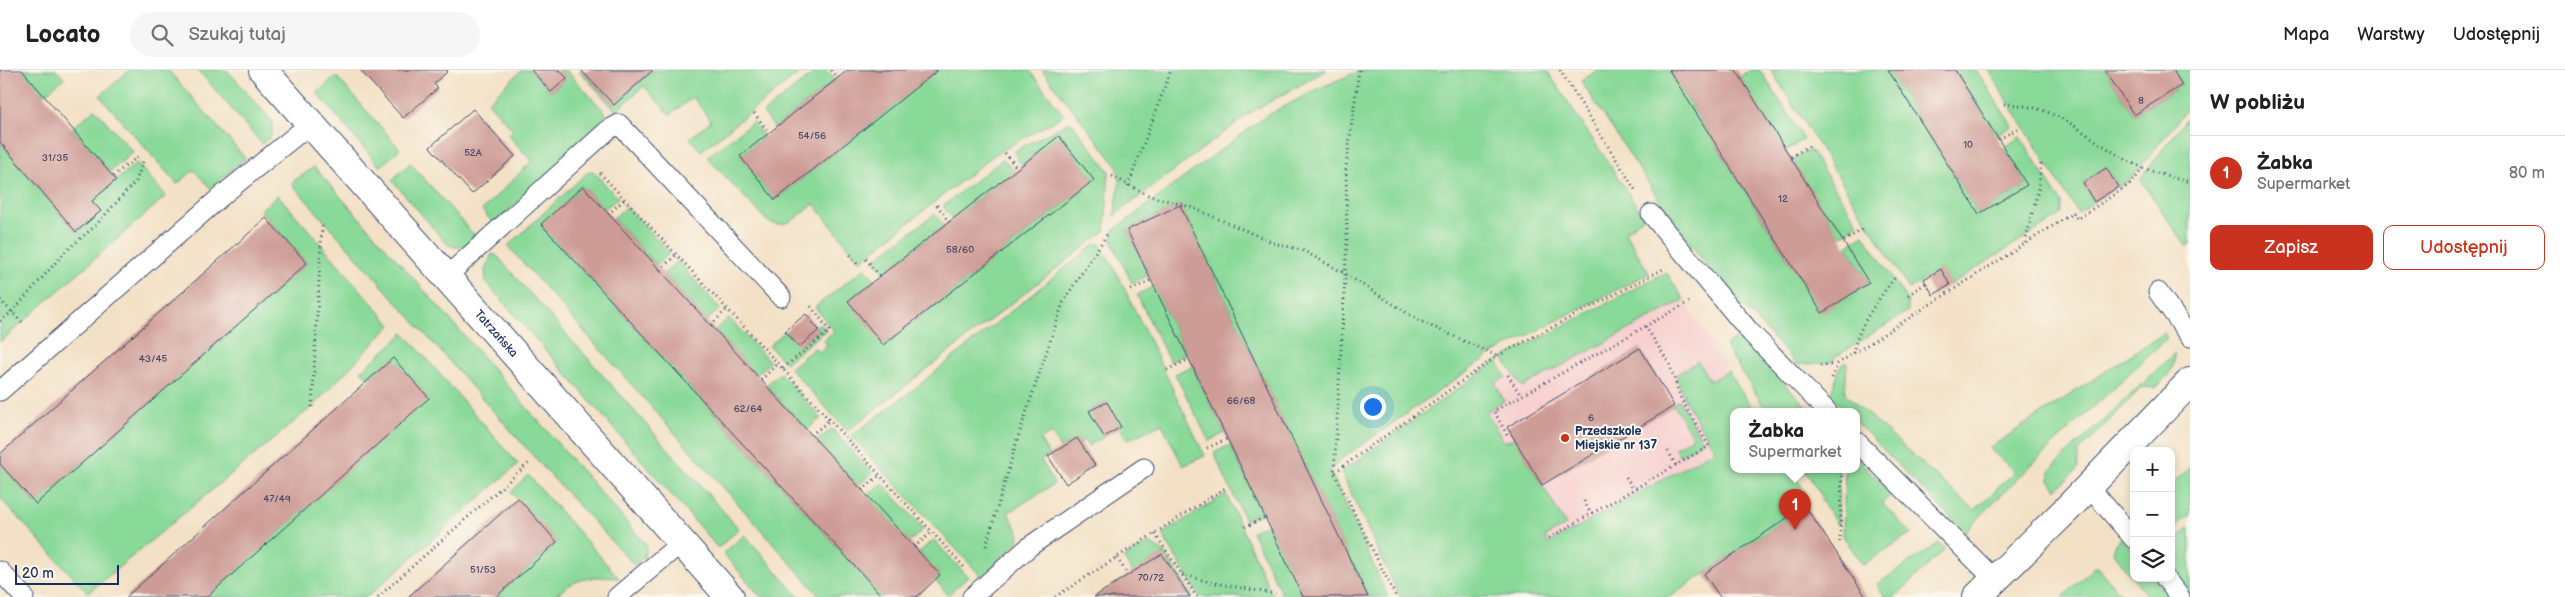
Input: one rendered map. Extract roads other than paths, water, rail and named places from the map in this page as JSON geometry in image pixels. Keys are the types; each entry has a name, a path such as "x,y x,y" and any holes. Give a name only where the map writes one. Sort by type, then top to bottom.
{"street":[{"name":"Tatrzańska","path":"263,70 730,597"},
{"path":"1986,589 2089,487 2190,382"}],"lane":[{"path":"0,391 219,198 310,124"},
{"path":"446,278 608,130 619,124 781,297"},
{"path":"1651,214 1746,328 1822,407"},
{"path":"2158,292 2190,337"},
{"path":"1860,446 1986,589"},
{"path":"972,597 1030,546 1144,468"},
{"path":"2089,487 2132,537"},
{"path":"617,597 682,542"},
{"path":"0,571 24,597"},
{"path":"2168,582 2180,597"}],"place":[{"name":"Przedszkole Miejskie nr 137","path":"1565,438"},
{"name":"Żabka","path":"1795,530"}]}
